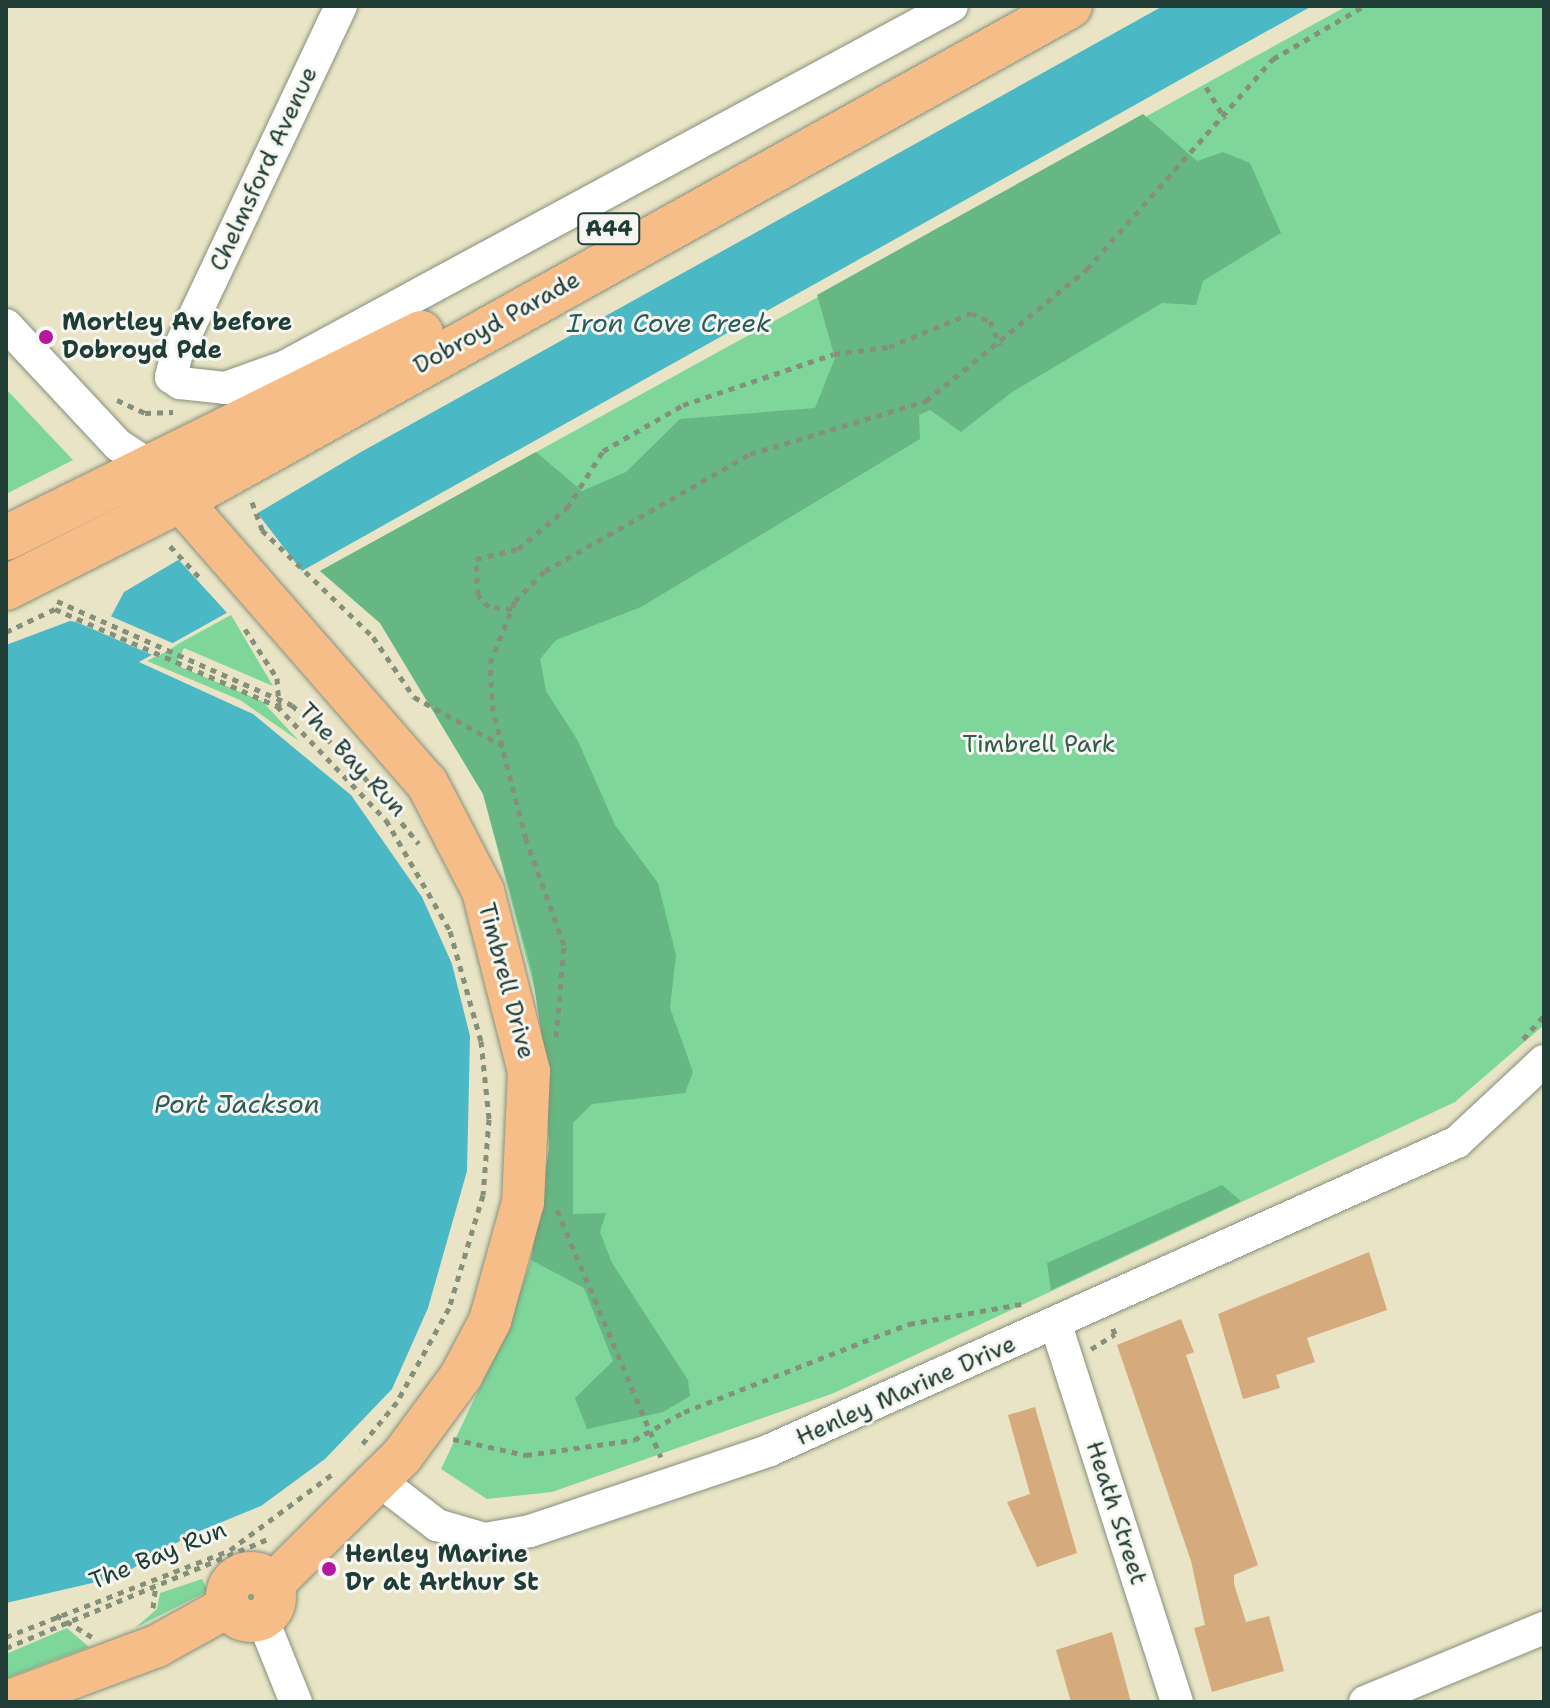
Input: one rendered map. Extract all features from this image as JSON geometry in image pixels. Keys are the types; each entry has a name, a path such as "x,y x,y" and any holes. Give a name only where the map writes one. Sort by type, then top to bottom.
{"highway":[{"name":"Dobroyd Parade","path":"6,538 145,443 396,347 1007,6"},
{"name":"Dobroyd Parade","path":"6,588 194,513 1070,6"}],"main road":[{"name":"Timbrell Drive","path":"145,443 194,513 274,601 427,783 457,836 504,951 529,1071 523,1202 490,1321 461,1376 362,1462"},
{"path":"7,1702 157,1646 247,1589 362,1462"}],"street":[{"name":"Chelmsford Avenue","path":"341,6 171,377 225,388 284,367 952,6"},
{"path":"6,325 118,445 145,443"},
{"name":"Henley Marine Drive","path":"362,1462 437,1525 485,1539 669,1485 770,1450 1056,1325 1457,1142 1544,1061"},
{"name":"Heath Street","path":"1056,1325 1177,1702"},
{"path":"247,1589 296,1702"},
{"path":"1365,1702 1544,1628"}],"path":[{"path":"554,1054 564,945 526,839 504,746 490,663 512,609 545,571 636,525 683,487 750,454 926,401 1000,345 1150,206 1273,59 1364,6"},
{"path":"1206,87 1225,119"},
{"path":"512,609 489,607 478,595 476,559 518,549 567,508 603,451 683,405 834,354 889,347 971,313 990,321 1000,345"},
{"path":"113,398 145,413 183,407"},
{"path":"145,413 145,443"},
{"path":"252,502 262,530 274,601 277,678 283,700 279,709"},
{"path":"274,601 373,637 414,697 504,746"},
{"path":"69,605 283,700 356,767 427,858"},
{"name":"The Bay Run","path":"6,632 46,610 65,614 177,661 279,709 361,789 429,887 472,995 486,1083 483,1195 449,1308 362,1462 262,1531 155,1583 6,1648"},
{"path":"1512,1051 1544,1016"},
{"path":"500,1115 501,1131"},
{"path":"492,1208 496,1183"},
{"path":"554,1196 635,1406 653,1429 669,1485"},
{"path":"446,1436 526,1455 634,1440 653,1429 909,1324 1028,1303"},
{"path":"1089,1350 1115,1334"},
{"path":"383,1437 413,1396"},
{"path":"145,1614 158,1599 155,1583 247,1589 284,1528"},
{"name":"The Bay Run","path":"6,1637 56,1615 155,1583"},
{"path":"56,1615 93,1638"}],"green space":[{"name":"Timbrell Park","path":"1347,6 1544,6 1544,1025 1455,1102 834,1393 552,1492 487,1499 441,1469 507,1330 531,1260 549,1149 542,1018 483,794 380,623 320,571"},
{"path":"1143,114 1197,161 1223,152 1250,163 1281,233 1203,281 1196,305 1162,303 1012,392 961,432 930,410 919,415 920,439 641,607 556,640 540,659 546,691 578,741 615,825 658,883 676,955 670,1008 693,1072 685,1093 592,1104 573,1123 573,1214 606,1213 600,1232 612,1263 688,1380 690,1396 663,1412 587,1429 575,1398 613,1361 584,1288 531,1260 549,1149 547,1070 532,972 483,794 380,623 320,571 536,452 582,491 626,472 680,419 815,408 835,358 817,295"},
{"path":"6,389 73,460 6,494"},
{"path":"231,615 273,686 184,648 176,665 262,701 299,741 240,700 147,661"},
{"path":"1222,1185 1241,1201 1051,1290 1047,1263"},
{"path":"202,1579 208,1591 135,1628 157,1609 160,1593"},
{"path":"67,1628 89,1647 6,1678 6,1654"}],"water":[{"name":"Port Jackson","path":"1163,6 1312,6 139,662 253,714 351,795 422,897 452,964 470,1036 467,1171 428,1308 392,1389 325,1459 261,1506 190,1535 118,1577 6,1603 6,645 70,621 106,626 124,592 361,452"}],"pier":[{"path":"255,510 302,571 229,615 176,557"},
{"path":"108,615 177,645 157,657 67,618 104,622"}],"building":[{"path":"1369,1252 1387,1310 1307,1338 1315,1362 1276,1375 1280,1388 1243,1399 1218,1314"},
{"path":"1181,1319 1194,1352 1186,1355 1258,1565 1234,1575 1234,1584 1246,1622 1269,1616 1284,1671 1212,1692 1194,1628 1205,1625 1191,1561 1117,1345"},
{"path":"1035,1407 1077,1553 1037,1567 1007,1502 1030,1494 1008,1415"},
{"path":"1112,1632 1131,1702 1071,1702 1056,1650"}],"place":[{"name":"Mortley Av before Dobroyd Pde","path":"46,337"},
{"name":"Henley Marine Dr at Arthur St","path":"329,1569"}],"water label":[{"name":"Iron Cove Creek","path":"669,323"}]}
